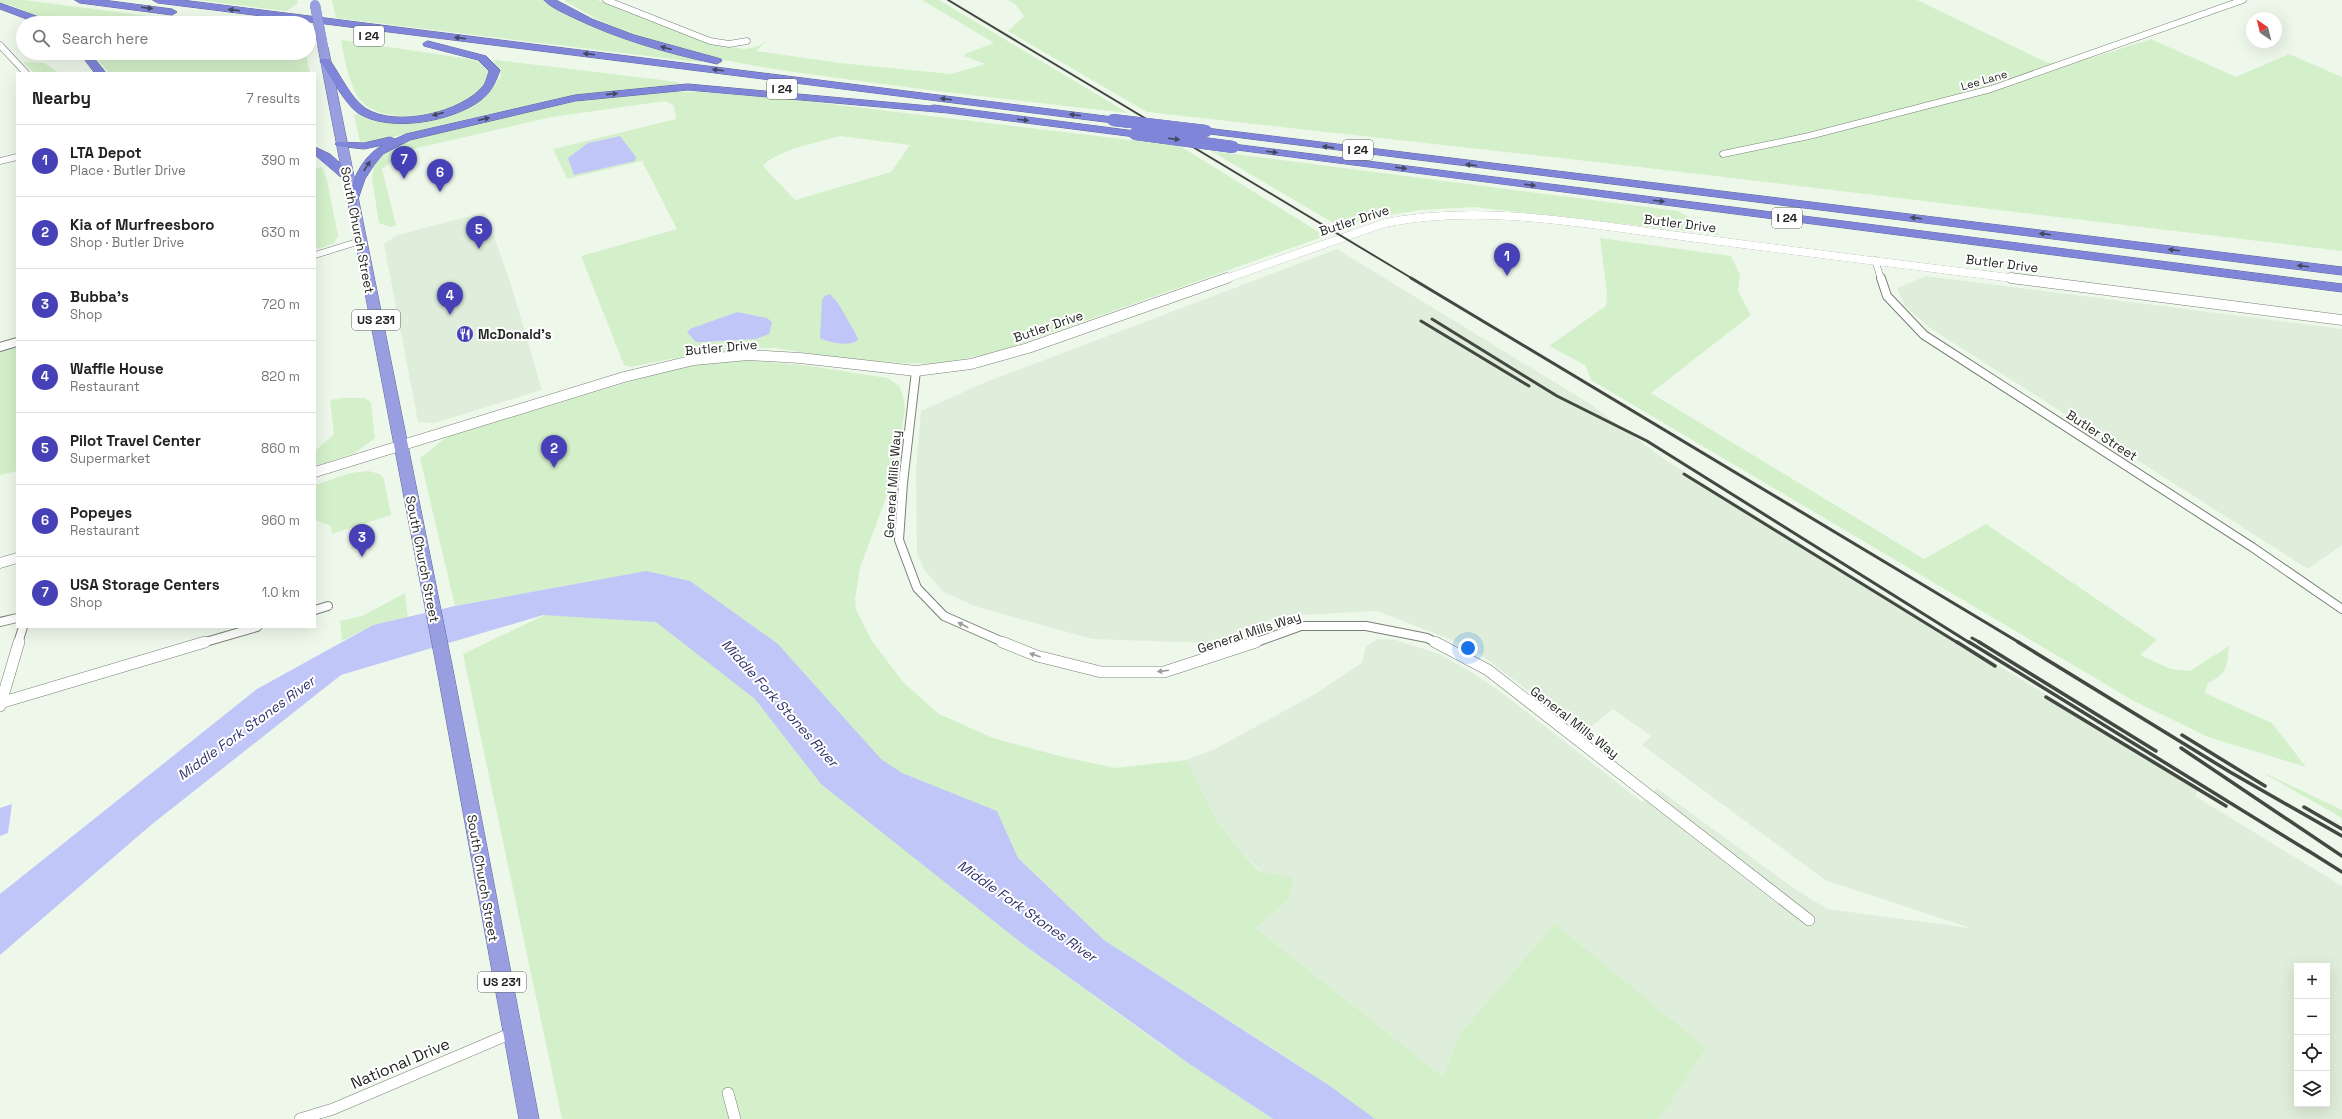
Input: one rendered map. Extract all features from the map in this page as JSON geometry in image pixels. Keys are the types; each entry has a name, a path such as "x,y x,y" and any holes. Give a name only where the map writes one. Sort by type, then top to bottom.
{"highway":[{"path":"80,0 207,16"},
{"name":"I 24","path":"158,0 285,16"},
{"path":"549,0 567,11 626,36 659,46 703,58 840,86"},
{"name":"South Church Street","path":"315,2 352,202 446,675 529,1119"},
{"path":"0,6 27,16"},
{"name":"I 24","path":"316,20 1113,120 2342,271"},
{"name":"I 24","path":"316,30 2342,288"},
{"path":"325,60 361,110 386,119 421,118 454,110 477,98 491,85 495,70 482,58 428,44"},
{"path":"91,60 100,72"},
{"path":"341,144 364,146 575,98 688,87 994,116"},
{"path":"352,202 359,179 369,163 379,152 406,137"},
{"path":"316,151 326,156 347,176"}],"street":[{"path":"606,0 710,41 729,44 747,41"},
{"name":"Lee Lane","path":"1723,154 1809,136 1991,89 2243,0"},
{"path":"0,45 25,72"},
{"path":"0,161 16,157"},
{"name":"Butler Drive","path":"316,472 624,376 694,360 748,355 800,358 916,371 971,364 1028,348 1343,236 1407,217 1439,213 1476,214 1584,224 2342,320"},
{"path":"316,255 360,241"},
{"name":"Butler Street","path":"1875,260 1887,296 1924,335 2252,547 2342,608"},
{"path":"0,347 16,342"},
{"name":"General Mills Way","path":"916,371 904,476 899,540 918,588 944,616 981,634 1037,656 1102,672 1164,672 1301,626 1366,626 1427,638 1488,670 1809,920"},
{"path":"0,563 16,558"},
{"path":"316,610 328,606"},
{"path":"0,622 16,618"},
{"path":"0,704 23,628"},
{"path":"0,704 254,628"},
{"name":"National Drive","path":"302,1118 322,1115 512,1033"},
{"path":"728,1093 735,1119"}],"shaded area":[{"path":"485,212 509,278 542,390 435,423 418,422 384,244 398,235"},
{"path":"1337,249 1587,402 1667,461 2199,789 2195,796 2342,886 2342,1119 1619,1119 1459,1035 1443,1077 1256,928 1289,899 1240,851 1216,819 1186,760 1215,749 1315,694 1362,663 1366,646 1378,639 1396,640 1439,654 1470,671 1505,695 1642,802 1657,788 1792,887 1827,909 1970,928 1825,880 1642,745 1651,736 1613,709 1584,732 1470,647 1377,611 1282,616 1209,643 1092,639 977,607 944,592 925,571 917,554 916,470 921,411 986,382"},
{"path":"1926,276 2342,329 2342,545 2308,569 1930,328 1905,306 1897,288"}],"green space":[{"path":"0,0 24,0 149,16 36,16 0,2"},
{"path":"196,0 297,0 298,3 286,11"},
{"path":"332,0 550,0 599,27 703,60 702,62 680,60 336,18"},
{"path":"564,0 597,0 718,45 745,49 756,47 767,41 756,51 840,63 951,74 985,64 964,56 965,54 994,43 922,0 939,0 1128,113 994,98 785,71 746,64 669,46 632,34 597,19"},
{"path":"1008,0 1917,0 2048,63 2095,57 2151,39 2236,77 2289,54 2342,77 2342,251 1614,164 1147,112 1008,31 1024,16 1015,4"},
{"path":"341,40 464,58 479,62 490,73 488,81 477,94 463,103 446,110 409,116 391,115 375,111 358,98 354,90 348,73"},
{"path":"98,60 307,60 310,72 108,72"},
{"path":"496,60 679,82 677,86 599,93 523,106 371,142 360,142 354,115 358,114 380,121 405,123 475,103 487,95 501,76 499,69 493,62"},
{"path":"23,62 44,63 58,72 33,72"},
{"path":"659,92 700,92 797,100 1180,146 1325,236 991,354 934,364 846,359 774,348 743,349 695,354 630,367 624,365 581,256 677,229 642,161 567,179 553,149 676,119 674,106 665,101 552,117 404,151 382,169 396,225 391,227 379,223 372,179 374,163 380,155 414,137 587,99","holes":["840,136 910,145 891,172 795,200 763,166 769,160 788,151"]},
{"path":"1211,151 1678,211 1721,235 1474,207 1421,210 1374,217 1340,227"},
{"path":"322,167 327,180 338,236 334,243 318,249 316,246 316,168"},
{"path":"1600,238 1731,256 1740,275 1738,291 1751,315 1651,393 1924,559 1986,524 2157,640 2140,655 2171,669 2190,671 2229,646 2228,659 2225,669 2219,676 2208,683 2205,693 2272,723 2306,767 2208,737 2134,701 1591,380 1585,365 1549,346 1606,306 1607,294"},
{"path":"16,346 16,471 0,475 0,351"},
{"path":"740,360 803,365 888,378 899,386 903,396 905,409 896,471 860,568 855,599 856,610 872,641 903,682 939,714 993,738 1063,757 1116,768 1186,760 1216,819 1240,851 1259,871 1293,878 1289,899 1256,928 1443,1077 1459,1035 1555,924 1706,1048 1659,1119 1372,1119 1300,1066 1104,940 1018,858 997,811 1024,945 1163,1046 1273,1119 562,1119 463,654 630,574 455,606 420,458 448,436 659,373 702,363"},
{"path":"342,398 365,398 371,402 375,438 355,453 316,466 316,450 334,434 330,400"},
{"path":"368,471 380,474 384,479 391,515 332,534 331,526 316,520 316,485 350,473"},
{"path":"405,593 408,617 373,625 342,641 340,621 362,616"},
{"path":"2258,770 2342,810 2342,818"}],"water":[{"path":"620,136 636,157 635,161 574,175 568,158 588,143"},
{"path":"830,294 838,303 858,340 839,344 820,338 822,300 825,296"},
{"path":"737,312 767,318 772,322 769,334 756,339 696,342 687,332 690,329"},
{"name":"Middle Fork Stones River","path":"646,571 690,581 778,644 881,759 902,773 997,811 1018,858 1104,940 1330,1086 1375,1119 1273,1119 1188,1063 1024,945 821,784 755,699 656,622 543,615 341,675 151,825 0,955 0,894 257,689 373,625 455,606"},
{"path":"12,804 8,833 0,836 0,808"}],"railway":[{"path":"948,0 1413,279"},
{"path":"1411,278 2020,643"},
{"path":"1432,319 1557,396 1647,441 1970,643"},
{"path":"1421,321 1529,386"},
{"path":"1684,474 1958,643"},
{"path":"1972,638 1981,643"},
{"path":"1957,642 1995,666"},
{"path":"1969,642 2310,852"},
{"path":"1979,642 2156,751"},
{"path":"2018,642 2230,772 2342,836"},
{"path":"2046,697 2226,806"},
{"path":"2182,735 2265,786"},
{"path":"2181,748 2342,856"},
{"path":"2304,807 2342,829"},
{"path":"2307,850 2342,872"}],"place":[{"name":"USA Storage Centers","path":"404,179"},
{"name":"Popeyes","path":"440,192"},
{"name":"Pilot Travel Center","path":"479,249"},
{"name":"LTA Depot","path":"1507,276"},
{"name":"Waffle House","path":"450,315"},
{"name":"McDonald's","path":"465,334"},
{"name":"Kia of Murfreesboro","path":"554,468"},
{"name":"Bubba's","path":"362,557"}]}
